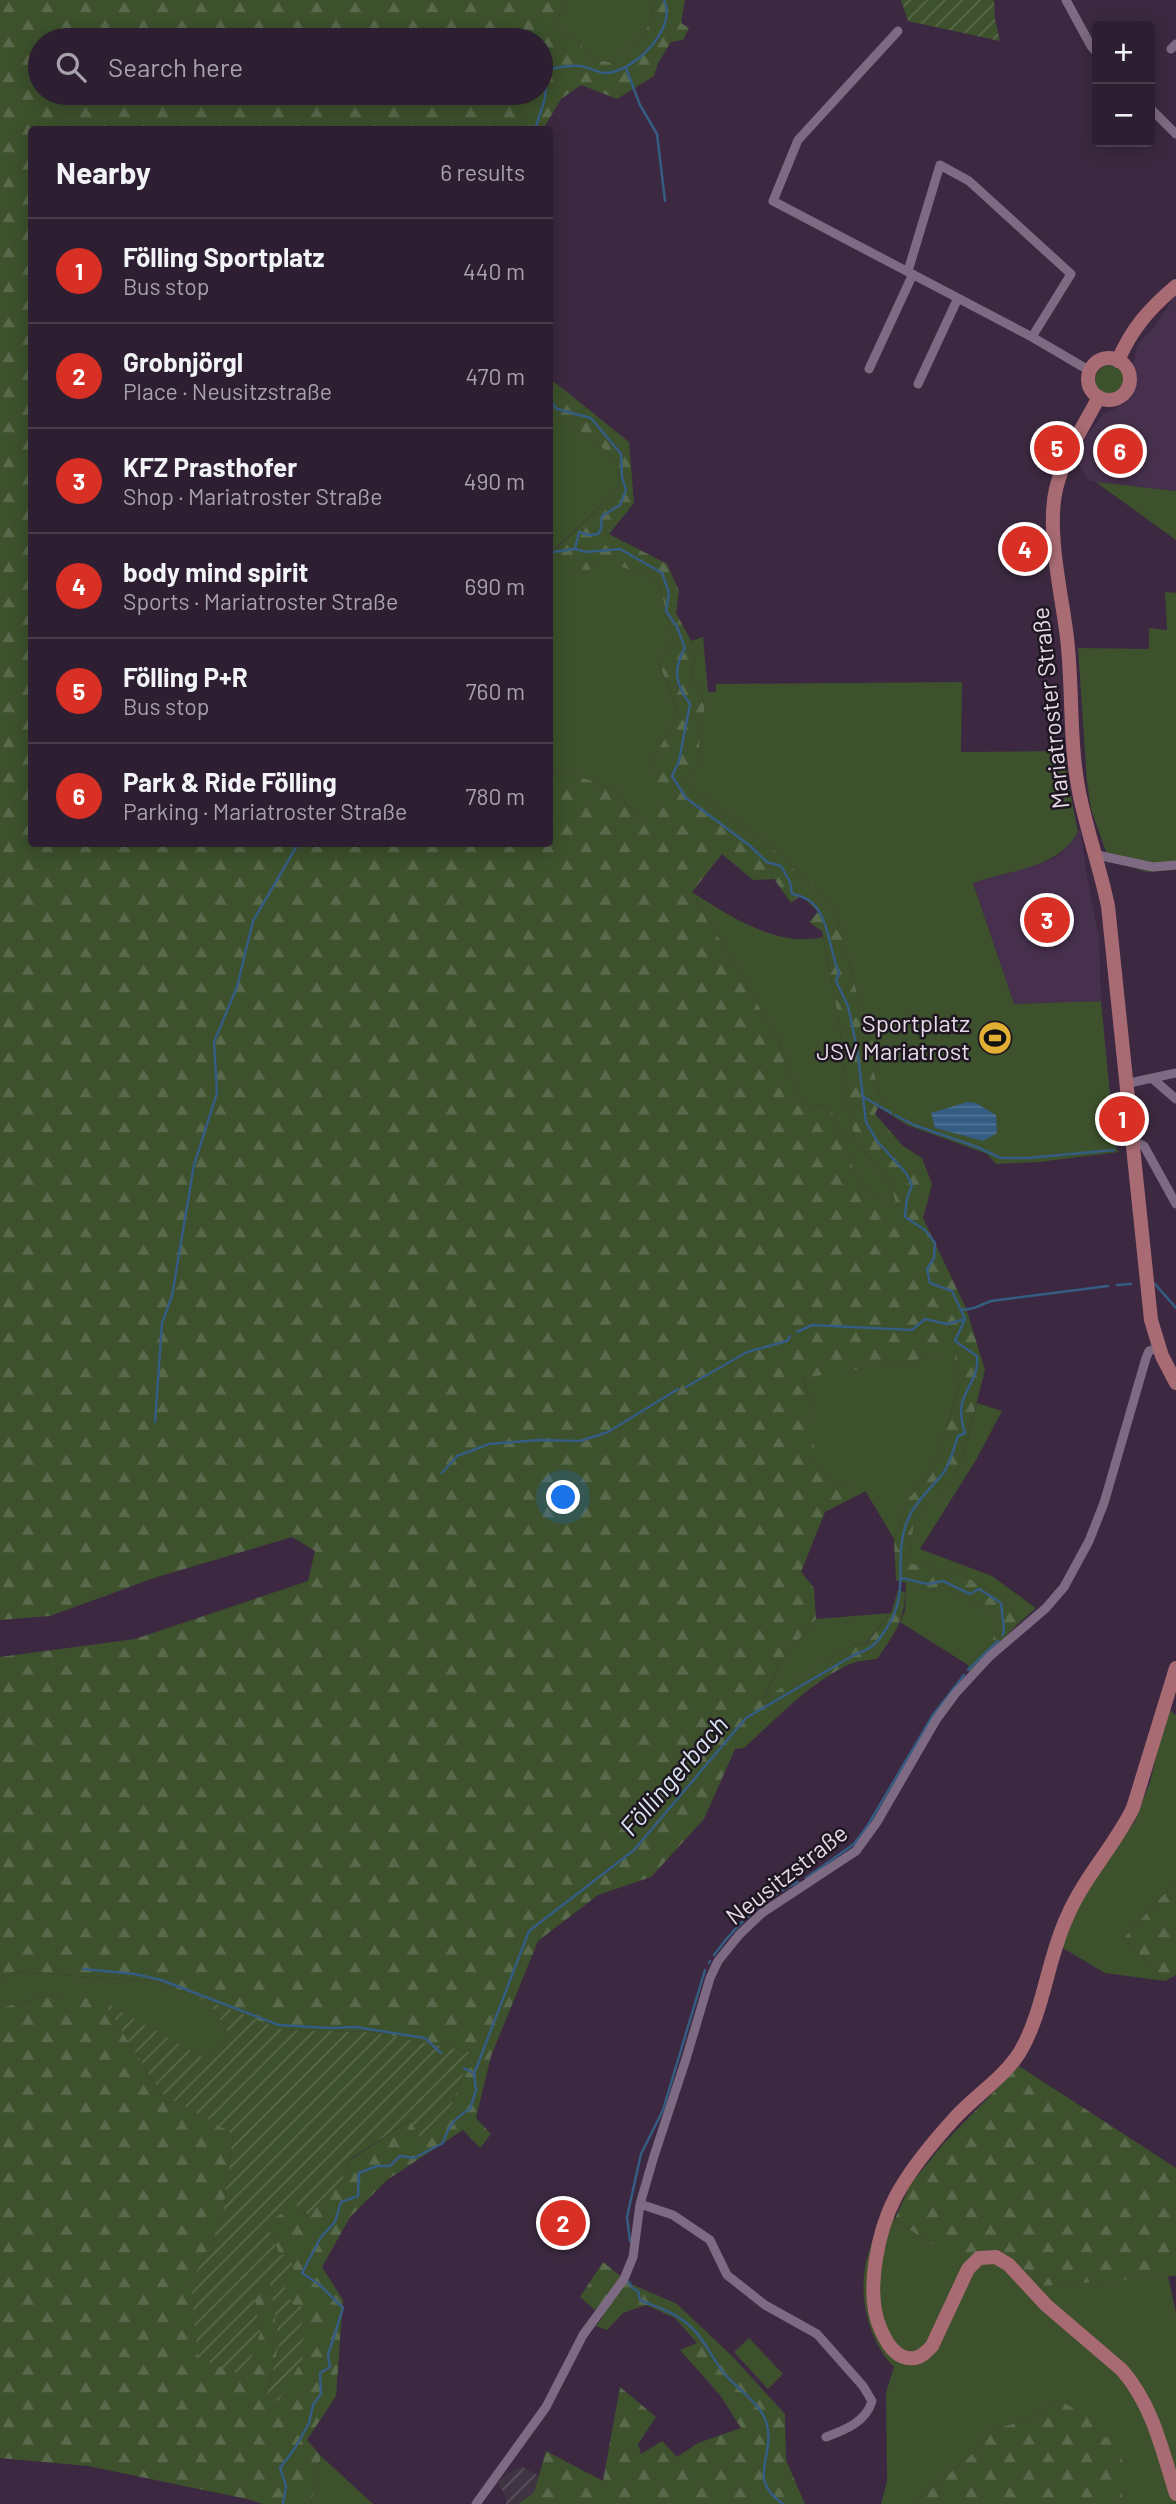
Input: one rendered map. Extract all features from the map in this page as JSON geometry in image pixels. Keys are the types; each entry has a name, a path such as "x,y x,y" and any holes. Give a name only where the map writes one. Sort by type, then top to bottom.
{"main road":[{"path":"1118,360 1140,319 1176,286"},
{"path":"1105,359 1118,360 1124,364 1130,377 1127,391 1114,400 1099,397 1090,386 1090,371 1105,359"},
{"name":"Mariatroster Straße","path":"1099,397 1069,453 1056,489 1054,509 1057,560 1067,640 1079,793 1108,906 1147,1293 1158,1348 1176,1383"},
{"path":"1176,1668 1133,1808 1079,1891 1065,1919 1024,2044 1001,2076 953,2120 896,2197 880,2244 873,2284 877,2322 886,2341 898,2354 915,2358 932,2346 962,2277 973,2263 987,2256 1004,2261 1046,2305 1122,2370 1132,2382 1151,2415 1176,2494"}],"street":[{"path":"1066,0 1092,47"},
{"path":"898,30 798,140 773,201 1032,337 1090,371"},
{"path":"1155,113 1176,134"},
{"path":"869,369 910,272 940,165 969,181 1071,274 1032,337"},
{"path":"918,384 958,298"},
{"path":"1097,855 1153,867 1176,865"},
{"path":"1125,1084 1176,1073"},
{"path":"1153,1079 1176,1099"},
{"path":"1132,1140 1144,1146 1176,1204"},
{"name":"Neusitzstraße","path":"476,2504 547,2407 583,2335 624,2280 633,2257 640,2204 710,1978 718,1961 762,1913 856,1851 877,1822 936,1720 955,1694 990,1656 1046,1608 1064,1587 1074,1571 1104,1503 1146,1358 1149,1351 1158,1348"},
{"path":"640,2204 673,2215 710,2240 727,2275 765,2305 817,2334 863,2386 872,2401 869,2412 849,2428 826,2437"}],"shaded area":[{"path":"1176,295 1176,491 1090,481 1078,464 1086,438 1102,415 1126,403 1137,345 1155,326"},
{"path":"1080,828 1099,939 1101,1001 1014,1005 973,883 1048,861 1061,854 1074,840"},
{"path":"521,2466 539,2476 534,2493 518,2504 506,2504 506,2497 498,2483 501,2478"}],"green space":[{"path":"0,0 568,0 557,18 558,30 578,41 593,59 614,63 647,29 653,0 685,0 681,23 689,28 683,40 671,42 658,63 654,76 617,99 581,85 561,99 545,126 28,126 28,847 553,847 553,771 573,774 615,790 632,812 669,834 652,812 649,766 679,714 658,661 674,642 658,580 598,558 590,570 556,569 553,552 619,488 618,462 595,441 553,414 553,382 557,384 629,442 634,503 609,534 667,564 679,591 676,613 697,652 690,672 705,705 695,776 685,784 772,848 835,908 857,994 861,1029 873,1041 878,1059 872,1065 881,1101 875,1114 903,1146 922,1158 932,1184 923,1218 966,1308 985,1370 961,1465 939,1497 935,1494 914,1521 909,1563 963,1575 1002,1598 1019,1623 970,1672 968,1665 992,1642 999,1617 941,1585 931,1591 896,1580 894,1539 908,1499 931,1474 959,1391 954,1349 916,1360 803,1378 814,1418 814,1462 835,1484 866,1491 825,1512 801,1572 814,1588 816,1619 783,1658 763,1699 850,1647 867,1643 891,1613 898,1590 905,1592 903,1611 897,1628 877,1659 853,1663 835,1672 794,1702 744,1748 735,1749 704,1819 651,1877 598,1895 538,1941 491,2056 476,2118 491,2134 480,2148 463,2130 387,2180 350,2217 322,2267 343,2300 336,2396 307,2440 321,2456 311,2504 263,2504 88,2466 0,2458 0,2008 59,1993 103,2001 161,2093 233,2133 222,2221 191,2282 260,2334 253,2287 270,2283 279,2345 266,2396 300,2305 294,2307 282,2284 288,2253 280,2255 266,2223 296,2204 307,2215 342,2181 350,2160 410,2120 420,2137 448,2114 471,2052 372,2032 283,2030 154,1981 15,1972 0,1979 0,1657 135,1639 308,1581 315,1551 292,1537 154,1578 50,1616 0,1620","holes":["722,854 753,880 774,879 791,903 801,895 818,912 809,922 822,931 840,1027 846,1097 855,1141 890,1181 897,1208 860,1186 829,1104 803,1106 778,1039 692,892"]},
{"path":"568,0 653,0 647,29 637,43 615,63 593,59 578,41 558,30 557,18"},
{"path":"901,0 994,0 1000,41 908,21"},
{"path":"1110,365 1121,369 1125,380 1121,391 1110,395 1099,391 1095,380 1099,369"},
{"path":"553,414 595,441 618,462 619,488 553,551"},
{"path":"1096,482 1176,491 1176,540 1104,488"},
{"path":"553,551 570,569 590,570 598,557 658,580 674,642 658,662 679,714 649,766 670,836 632,812 615,790 573,774 553,771"},
{"path":"1165,592 1176,593 1176,870 1147,872 1109,860 1091,809 1078,648 1149,649 1149,628 1167,630"},
{"path":"703,637 708,692 716,692 716,684 962,682 961,752 1064,751 1078,832 1069,845 1045,861 973,883 1014,1004 1101,1001 1115,1146 1119,1152 1039,1162 996,1164 987,1154 907,1125 878,1107 881,1101 872,1065 873,1041 861,1030 857,994 835,908 772,848 685,784 695,775 705,705 690,672 697,652 691,641"},
{"path":"692,892 754,928 789,938 823,937 840,1027 846,1097 855,1141 890,1181 898,1209 860,1186 829,1104 803,1106 778,1039"},
{"path":"954,1348 959,1390 931,1474 908,1499 894,1539 866,1492 835,1484 814,1462 814,1418 803,1377 916,1360"},
{"path":"977,1403 1002,1411 976,1460 920,1549 992,1576 1036,1608 1019,1623 1002,1598 963,1575 909,1563 914,1521 935,1493 939,1497 961,1465"},
{"path":"906,1582 931,1591 941,1585 1000,1617 992,1642 968,1665 900,1622 905,1611"},
{"path":"891,1613 866,1643 850,1647 763,1700 783,1658 816,1619"},
{"path":"1168,1709 1176,1715 1176,1881 1124,1938 1165,1981 1105,1973 1061,1947 1082,1899 1135,1821 1150,1782"},
{"path":"1176,1881 1176,1975 1165,1981 1124,1938"},
{"path":"15,1972 154,1981 208,2001 231,2036 204,2058 162,2036 59,1993 0,2008 0,1979"},
{"path":"103,2001 204,2058 231,2036 208,2001 283,2030 372,2032 471,2052 448,2114 420,2137 410,2120 350,2159 342,2181 308,2215 296,2205 266,2223 280,2255 289,2253 294,2272 283,2284 294,2307 301,2305 303,2359 278,2401 266,2397 279,2345 270,2283 253,2287 260,2334 244,2376 198,2358 191,2282 222,2221 233,2134 161,2093"},
{"path":"1019,2066 1176,2168 1176,2276 1041,2286 1018,2263 989,2249 969,2258 926,2241 895,2219 910,2185 943,2144"},
{"path":"880,2216 895,2219 926,2241 989,2249 1018,2263 1041,2286 1168,2276 1176,2313 1176,2504 1122,2504 1122,2438 1096,2438 1058,2400 1028,2420 993,2429 971,2455 914,2504 881,2504 887,2481 886,2393 894,2367 879,2347 869,2324 863,2287 867,2260"},
{"path":"603,2262 629,2283 677,2304 732,2356 785,2414 786,2460 805,2504 518,2504 534,2493 546,2451 603,2481 620,2387 656,2417 638,2444 641,2454 662,2441 677,2457 698,2443 741,2428 720,2395 680,2350 697,2343 675,2318 646,2305 623,2313 607,2330 596,2326 603,2317 580,2297"},
{"path":"749,2338 783,2374 768,2389 734,2352"},
{"path":"1058,2400 1092,2418 1097,2437 1122,2438 1122,2504 914,2504 971,2455 993,2429 1028,2420"},
{"path":"321,2456 373,2504 311,2504"}],"water":[{"path":"967,1102 976,1103 996,1115 997,1133 983,1141 935,1128 931,1113"}],"waterway":[{"name":"Föllingerbach","path":"553,68 580,66 606,73 629,65 651,47 659,35 667,11 664,0"},
{"path":"626,68 640,105 657,134 665,201"},
{"name":"Föllingerbach","path":"536,126 543,105"},
{"name":"Föllingerbach","path":"283,2504 286,2486 280,2468 309,2423 313,2405 321,2394 320,2373 330,2367 328,2355 343,2308 320,2285 302,2273 321,2237 335,2222 341,2202 358,2196 359,2173 377,2166 390,2166 400,2156 414,2158 443,2143 453,2123 470,2109 476,2090 474,2074 529,1931 634,1850 746,1718 873,1646 879,1639 894,1616 898,1603 902,1538 906,1524 918,1502 946,1468 958,1436 965,1433 961,1408 977,1367 977,1356 955,1341 965,1319 952,1291 930,1283 927,1269 934,1258 935,1243 925,1230 905,1217 907,1198 912,1185 906,1173 877,1141 866,1122 857,1048 848,1006 836,981 839,973 821,914 805,898 792,894 790,882 781,866 767,862 749,845 686,798 672,776 679,761 690,704 677,677 678,663 685,648 677,627 666,611 669,593 662,573 620,549 586,552 575,549 579,532 598,534 602,516 620,505 626,490 622,477 621,454 591,418 557,409 553,404"},
{"path":"553,552 574,549"},
{"path":"155,1422 162,1323 172,1296 194,1165 217,1093 214,1042 237,987 253,921 296,847"},
{"path":"862,1096 891,1113"},
{"path":"895,1115 914,1125 1001,1158 1114,1150"},
{"path":"1117,1285 1131,1284"},
{"path":"1155,1284 1176,1308"},
{"path":"963,1310 991,1301 1108,1286"},
{"path":"797,1332 812,1325 912,1330 925,1319 947,1324 965,1319"},
{"path":"686,1387 747,1352 787,1341 790,1336"},
{"path":"442,1473 457,1456 489,1444 539,1440 580,1441 608,1432 678,1389"},
{"path":"901,1578 928,1584 943,1581 970,1594 979,1589 1001,1603 1003,1635"},
{"path":"968,1670 998,1641"},
{"path":"806,1878 854,1844 933,1715 964,1675"},
{"path":"714,1955 751,1913 785,1888 798,1882"},
{"path":"83,1969 135,1974 161,1980 279,2025 355,2027 425,2038 441,2053"},
{"path":"630,2241 627,2217 641,2154 663,2110 705,1970"},
{"path":"464,2068 473,2073"},
{"path":"629,2282 632,2288 638,2291 640,2300 674,2314 692,2328 723,2372 760,2410 767,2425 768,2437 764,2467 766,2486 783,2504"}],"place":[{"name":"Fölling P+R","path":"1057,448"},
{"name":"Park & Ride Fölling","path":"1120,451"},
{"name":"body mind spirit","path":"1025,549"},
{"name":"KFZ Prasthofer","path":"1047,920"},
{"name":"Sportplatz JSV Mariatrost","path":"995,1038"},
{"name":"Fölling Sportplatz","path":"1122,1119"},
{"name":"Grobnjörgl","path":"563,2223"}]}
